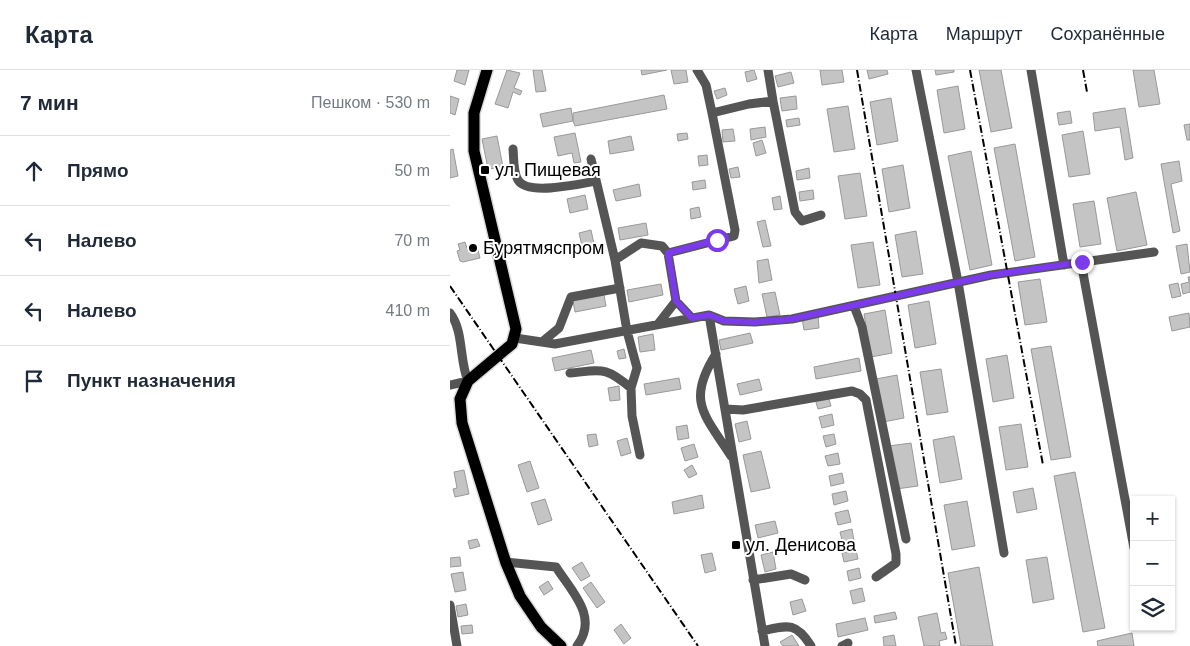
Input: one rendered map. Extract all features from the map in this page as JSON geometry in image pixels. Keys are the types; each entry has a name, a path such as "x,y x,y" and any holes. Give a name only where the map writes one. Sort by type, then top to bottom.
{"main road":[{"path":"486,70 474,113 474,151 516,329 512,344 468,381 460,400 462,423 506,562 520,596 541,627 561,646"}],"street":[{"path":"668,253 734,236 735,230 706,85 697,70"},
{"path":"768,70 795,212 802,221 821,215"},
{"path":"916,70 958,282 1004,552"},
{"path":"1031,70 1064,265"},
{"path":"712,113 748,104 773,101"},
{"path":"513,149 516,176 522,185 528,188 549,188 596,182"},
{"path":"591,158 615,260 627,330 637,368 631,388 632,416 640,456"},
{"path":"615,260 641,243 648,242 662,246 668,253 676,301 692,318"},
{"path":"515,338 554,344 709,315 724,321 761,322 792,319 958,282 1154,252"},
{"path":"1082,262 1133,541"},
{"path":"542,342 559,328 571,297 620,288"},
{"path":"658,324 676,301"},
{"path":"854,306 862,327 906,539"},
{"path":"450,313 457,326 464,371 468,381 450,385"},
{"path":"709,315 765,646"},
{"path":"716,354 700,382 699,395 703,411 734,459"},
{"path":"570,373 606,371 613,373 631,388"},
{"path":"725,409 743,410 852,391 860,394 866,400 896,563 876,577"},
{"path":"506,562 556,567 586,614 585,636 577,646"},
{"path":"754,580 791,574 805,580"},
{"path":"450,605 457,646"},
{"path":"762,631 792,626 801,630 811,646"}],"building":[{"path":"457,70 469,70 465,85 454,81"},
{"path":"507,70 520,73 514,88 522,91 520,95 513,92 508,108 495,104"},
{"path":"533,70 542,70 546,91 536,92"},
{"path":"641,70 667,70 642,75"},
{"path":"671,70 686,70 688,82 674,84"},
{"path":"754,70 757,79 747,82 745,72"},
{"path":"820,70 842,70 844,82 822,85"},
{"path":"867,70 887,70 888,74 869,79"},
{"path":"935,70 954,70 954,72 936,75"},
{"path":"979,70 1001,70 1012,128 991,132"},
{"path":"1133,70 1154,70 1160,104 1139,107"},
{"path":"791,72 794,83 778,87 775,76"},
{"path":"958,86 965,129 944,133 937,90"},
{"path":"725,88 727,95 717,99 714,91"},
{"path":"664,95 667,109 575,126 573,121 573,113"},
{"path":"450,96 459,99 455,115 450,113"},
{"path":"796,96 797,109 782,111 780,98"},
{"path":"891,98 898,141 877,145 870,102"},
{"path":"848,106 855,149 834,152 827,109"},
{"path":"571,108 573,121 543,127 540,114"},
{"path":"1125,108 1133,158 1125,160 1120,127 1095,131 1093,113"},
{"path":"1070,111 1072,123 1059,125 1057,113"},
{"path":"799,118 800,125 787,127 786,120"},
{"path":"1190,124 1190,140 1187,140 1184,125"},
{"path":"765,127 766,137 751,140 750,129"},
{"path":"733,129 735,141 723,142 722,130"},
{"path":"1083,131 1090,174 1069,177 1062,135"},
{"path":"575,133 581,162 574,163 572,153 558,156 554,137"},
{"path":"687,133 688,139 678,141 677,134"},
{"path":"497,136 503,167 488,169 482,139"},
{"path":"631,136 634,150 610,154 608,141"},
{"path":"762,140 766,153 756,156 753,143"},
{"path":"1015,144 1035,257 1015,261 994,148"},
{"path":"453,149 458,176 450,178 450,150"},
{"path":"971,151 992,265 970,270 948,156"},
{"path":"707,155 708,165 699,166 698,156"},
{"path":"1179,161 1182,181 1171,184 1180,231 1173,233 1161,164"},
{"path":"903,165 910,208 889,212 882,169"},
{"path":"738,167 740,177 731,178 729,169"},
{"path":"809,168 810,178 797,180 796,171"},
{"path":"860,173 867,216 845,219 838,176"},
{"path":"705,180 706,188 693,190 692,182"},
{"path":"639,184 641,196 616,201 613,190"},
{"path":"813,190 814,199 800,201 799,192"},
{"path":"1136,192 1147,245 1117,251 1107,198"},
{"path":"585,195 588,209 570,213 567,199"},
{"path":"780,196 782,209 774,210 772,198"},
{"path":"1094,201 1101,244 1080,247 1073,204"},
{"path":"699,207 701,217 691,219 690,209"},
{"path":"765,220 771,246 763,247 757,222"},
{"path":"646,223 648,235 620,240 618,228"},
{"path":"591,230 594,244 582,246 579,233"},
{"path":"916,231 923,274 902,277 895,235"},
{"path":"465,242 468,251 469,248 477,246 480,258 460,261 457,251 460,250 458,244"},
{"path":"873,242 880,285 858,288 851,245"},
{"path":"1187,244 1190,272 1181,274 1176,246"},
{"path":"768,259 772,280 759,283 757,261"},
{"path":"1188,277 1190,277 1190,292 1183,294 1181,284 1189,282"},
{"path":"1040,279 1047,322 1025,325 1018,282"},
{"path":"1178,283 1181,296 1172,298 1169,285"},
{"path":"661,284 663,295 629,302 627,290"},
{"path":"746,286 749,301 738,304 734,289"},
{"path":"775,292 780,315 767,317 762,294"},
{"path":"604,295 606,306 575,312 573,301"},
{"path":"929,301 936,344 915,348 908,305"},
{"path":"885,310 892,353 871,357 864,314"},
{"path":"1189,313 1190,327 1172,331 1169,317"},
{"path":"818,316 819,328 804,330 802,318"},
{"path":"750,333 753,343 721,350 719,340"},
{"path":"653,334 655,350 640,352 638,337"},
{"path":"1051,346 1071,457 1051,460 1031,349"},
{"path":"624,349 626,358 619,359 617,351"},
{"path":"591,350 594,363 555,371 552,358"},
{"path":"1007,355 1014,398 993,402 986,359"},
{"path":"859,358 861,371 816,379 814,367"},
{"path":"941,369 948,412 927,415 920,372"},
{"path":"897,375 904,418 883,422 876,379"},
{"path":"679,378 681,389 646,395 644,384"},
{"path":"759,379 762,390 740,395 737,384"},
{"path":"619,386 620,400 610,401 608,388"},
{"path":"828,396 831,406 818,409 815,399"},
{"path":"832,414 834,425 822,428 819,417"},
{"path":"747,421 751,439 739,442 735,424"},
{"path":"1021,424 1028,467 1006,470 999,427"},
{"path":"687,425 689,438 678,440 676,427"},
{"path":"596,434 598,445 589,447 587,435"},
{"path":"834,434 836,444 826,447 823,436"},
{"path":"954,436 962,479 940,483 933,440"},
{"path":"627,438 631,453 621,456 617,441"},
{"path":"911,443 918,486 896,489 889,446"},
{"path":"694,444 698,457 685,461 681,448"},
{"path":"761,451 770,488 751,492 743,455"},
{"path":"838,453 840,464 828,466 825,456"},
{"path":"530,461 539,488 527,492 518,465"},
{"path":"692,465 697,474 689,478 684,470"},
{"path":"464,470 469,494 455,497 453,489 457,488 454,472"},
{"path":"1075,472 1105,628 1083,632 1054,476"},
{"path":"842,473 844,483 831,486 829,476"},
{"path":"1033,488 1037,509 1017,513 1013,492"},
{"path":"846,491 848,501 834,505 832,494"},
{"path":"702,495 704,508 674,514 672,502"},
{"path":"545,499 552,520 538,525 531,503"},
{"path":"967,501 975,546 952,550 944,505"},
{"path":"848,510 851,522 838,525 835,513"},
{"path":"775,521 778,533 758,538 755,525"},
{"path":"852,529 854,541 843,544 840,532"},
{"path":"477,539 480,546 470,549 468,541"},
{"path":"856,550 858,559 844,562 842,553"},
{"path":"773,552 776,569 765,572 761,555"},
{"path":"712,553 716,570 705,573 701,555"},
{"path":"460,557 461,566 450,567 450,558"},
{"path":"1047,557 1054,599 1033,603 1026,560"},
{"path":"582,562 590,576 581,581 572,568"},
{"path":"979,567 993,646 961,646 948,573"},
{"path":"859,568 861,578 849,581 847,571"},
{"path":"463,572 466,590 455,592 451,574"},
{"path":"548,581 553,589 544,595 539,587"},
{"path":"591,582 605,602 597,608 583,588"},
{"path":"862,588 865,601 853,604 850,591"},
{"path":"802,599 806,611 793,615 790,602"},
{"path":"466,604 468,615 458,617 456,606"},
{"path":"895,612 897,619 875,623 874,616"},
{"path":"937,613 941,633 945,632 947,639 939,641 940,646 924,646 918,617"},
{"path":"865,618 868,630 838,637 836,624"},
{"path":"621,624 631,638 624,644 614,630"},
{"path":"472,625 473,633 462,634 461,626"},
{"path":"1132,633 1134,646 1098,646 1097,641"},
{"path":"792,635 799,646 783,646 780,642"},
{"path":"894,635 896,646 884,646 883,637"}],"railway":[{"path":"857,70 956,646"},
{"path":"970,70 1043,465"},
{"path":"1083,70 1087,92"},
{"path":"450,286 698,646"}],"place":[{"name":"ул. Пищевая","path":"485,170"},
{"name":"Бурятмяспром","path":"473,248"},
{"name":"ул. Денисова","path":"736,545"}],"route":[{"path":"717,240 668,253 676,301 692,318 709,315 724,321 755,322 792,319 991,275 1082,262"}]}
